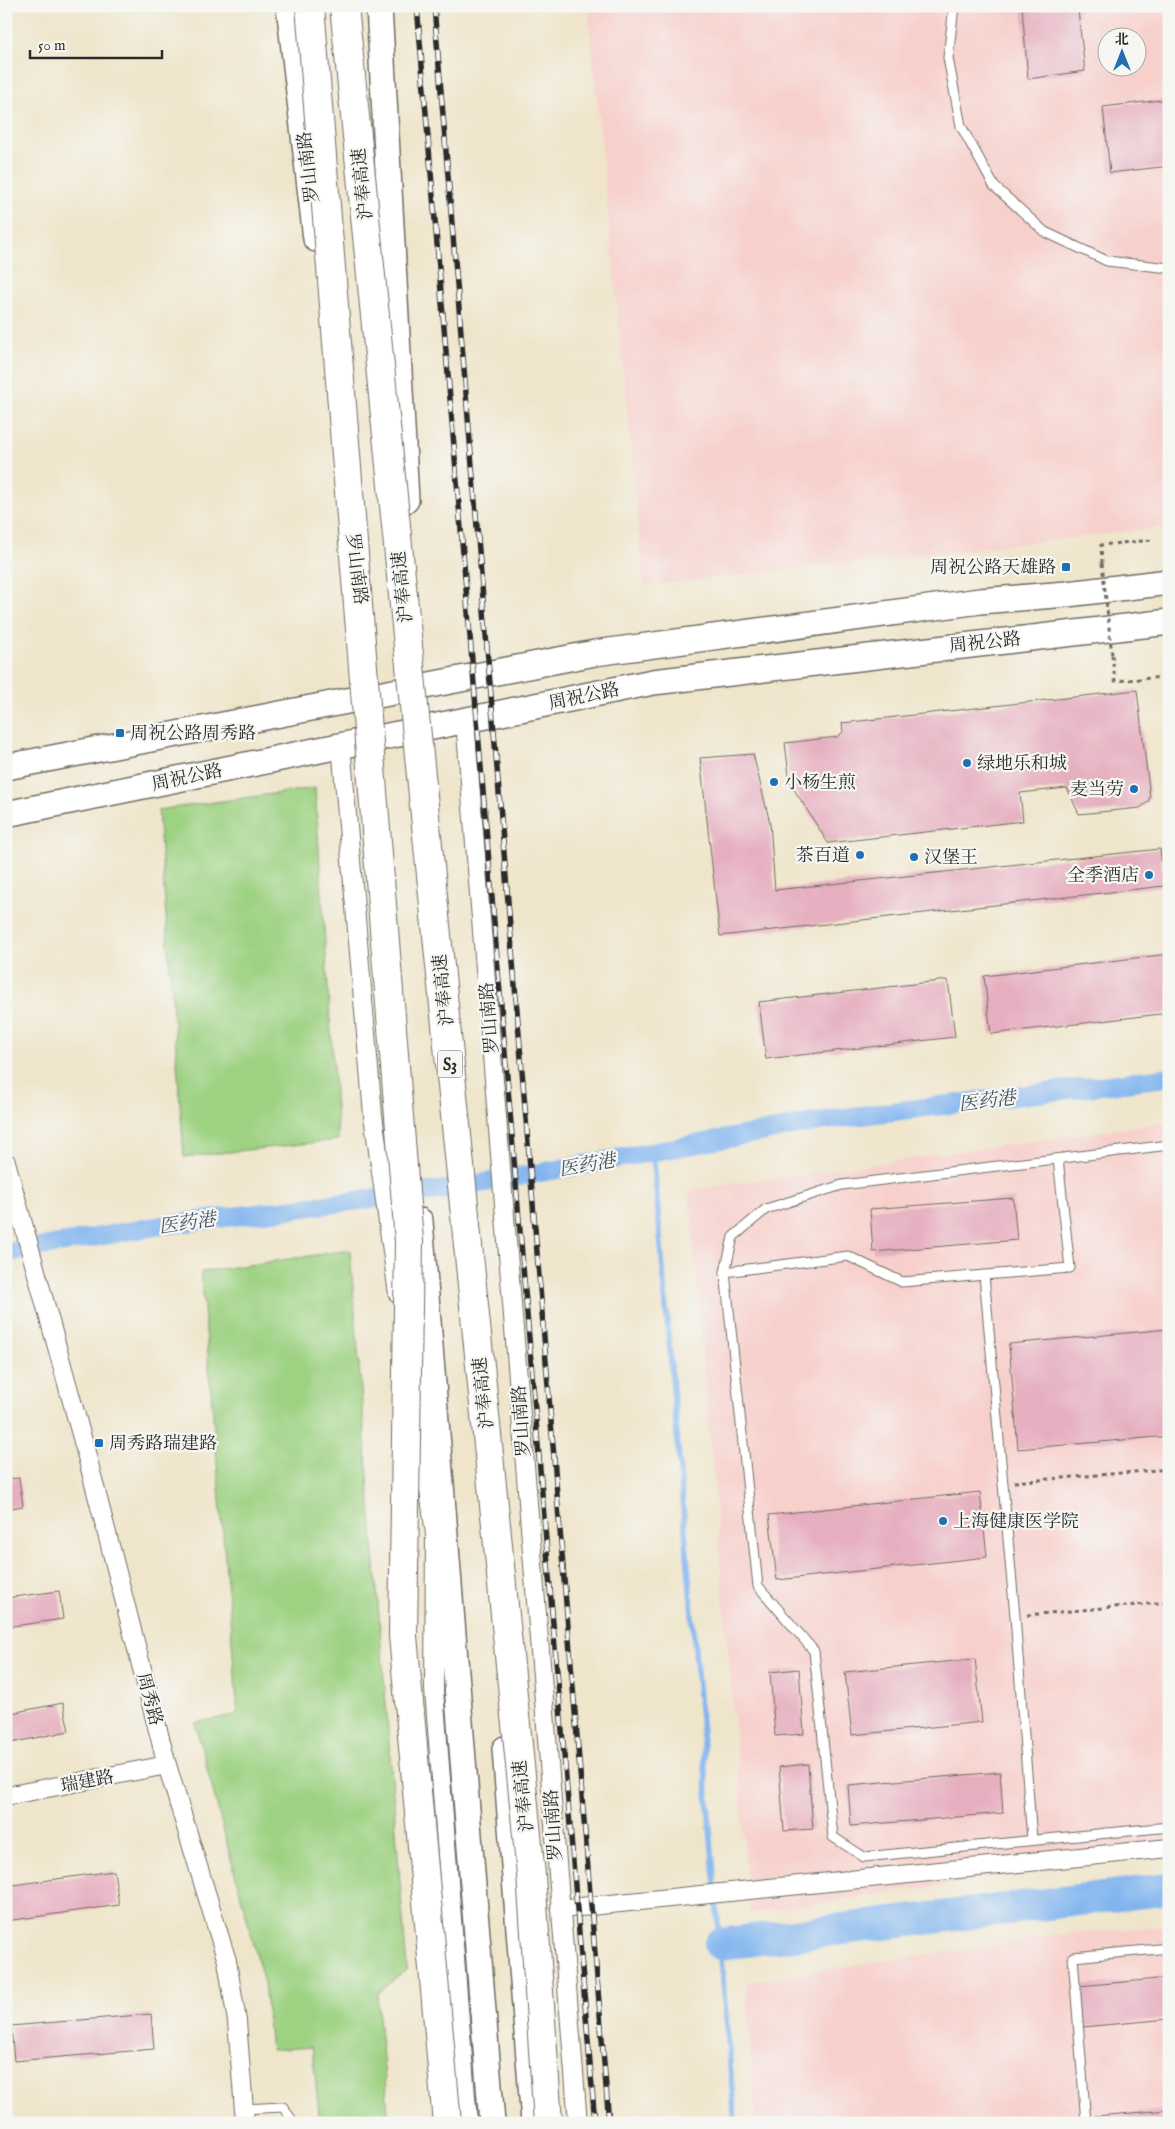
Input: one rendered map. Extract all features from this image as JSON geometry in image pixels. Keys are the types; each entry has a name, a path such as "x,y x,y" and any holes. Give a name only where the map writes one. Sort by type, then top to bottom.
{"highway":[{"path":"310,6 409,1241 403,1636 447,2123"},
{"name":"沪奉高速","path":"344,6 531,1875 548,2123"}],"main road":[{"name":"罗山南路","path":"289,6 378,738 413,1134 492,2123"},
{"path":"379,6 416,688 465,1231 534,2123"},
{"path":"6,768 605,652 980,601 1067,594 1169,582"},
{"name":"周祝公路","path":"6,814 653,682 1169,622"}],"street":[{"name":"罗山南路","path":"465,720 578,2123"},
{"path":"341,745 362,1004 376,1139 420,1420 434,1534 434,1690 468,2123"},
{"name":"周秀路","path":"6,1162 167,1765 227,1961 236,2021 245,2116"},
{"name":"瑞建路","path":"6,1796 167,1765"},
{"path":"560,1909 1169,1848"}],"lane":[{"path":"954,6 948,58 961,126 994,186 1045,232 1107,261 1169,268"},
{"path":"1169,1145 842,1185 766,1209 733,1237 725,1272 758,1586 814,1651 833,1837 864,1857 1169,1827"},
{"path":"725,1272 848,1256 902,1282 1070,1268 1058,1158"},
{"path":"984,1275 1015,1616 1032,1840"},
{"path":"1086,2123 1073,1957 1169,1948"},
{"path":"245,2116 283,2107 294,2123"}],"path":[{"path":"1152,540 1100,545 1115,681 1164,677"},
{"path":"1003,1483 1169,1469"},
{"path":"1015,1616 1169,1602"}],"shaded area":[{"path":"588,6 1169,6 1169,527 644,586"},
{"name":"上海健康医学院","path":"1169,1122 1169,1852 750,1913 689,1190"},
{"path":"1169,1926 1169,2123 756,2123 746,1982 1070,1933"}],"green space":[{"path":"315,788 338,1140 184,1157 158,810"},
{"path":"350,1250 407,1969 377,1994 389,2123 320,2123 312,2047 271,2050 264,1983 195,1723 238,1714 201,1272"}],"building":[{"path":"1022,6 1082,6 1078,11 1085,71 1028,79"},
{"path":"1169,99 1169,166 1110,173 1103,107"},
{"name":"绿地乐和城","path":"1137,690 1150,797 1148,802 1140,808 1079,814 1067,788 1020,793 1023,821 828,843 790,783 785,743 837,737 843,732 842,723"},
{"path":"753,754 770,823 775,890 1160,849 1164,886 720,936 700,758"},
{"path":"1169,954 1169,1013 991,1034 984,976"},
{"path":"948,980 955,1037 766,1059 759,1002"},
{"path":"1013,1198 1017,1240 873,1252 870,1209"},
{"path":"1169,1329 1169,1436 1018,1449 1009,1344"},
{"path":"19,1478 23,1506 6,1509 6,1479"},
{"path":"980,1492 987,1557 777,1580 769,1515"},
{"path":"59,1591 63,1619 6,1627 6,1598"},
{"path":"975,1659 982,1722 852,1735 845,1672"},
{"path":"799,1669 804,1734 775,1736 770,1672"},
{"path":"63,1703 69,1731 6,1744 6,1714"},
{"path":"808,1764 813,1829 784,1831 779,1767"},
{"path":"1000,1772 1003,1813 851,1826 848,1785"},
{"path":"114,1871 119,1905 6,1921 6,1886"},
{"path":"1169,1978 1169,2019 1082,2027 1079,1986"},
{"path":"151,2014 154,2049 14,2061 11,2026"},
{"path":"1169,2110 1169,2123 1096,2123 1095,2116"}],"waterway":[{"name":"医药港","path":"6,1253 158,1226 450,1189 834,1119 1169,1077"},
{"path":"653,1152 735,2123"},
{"path":"720,1944 1169,1889"}],"railway":[{"path":"417,6 595,2123"},
{"path":"434,6 609,2123"}],"place":[{"name":"周祝公路天雄路","path":"1066,567"},
{"name":"周祝公路周秀路","path":"120,733"},
{"name":"绿地乐和城","path":"967,763"},
{"name":"小杨生煎","path":"774,782"},
{"name":"麦当劳","path":"1134,789"},
{"name":"茶百道","path":"860,855"},
{"name":"汉堡王","path":"914,857"},
{"name":"全季酒店","path":"1149,875"},
{"name":"周秀路瑞建路","path":"99,1443"},
{"name":"上海健康医学院","path":"943,1521"}]}
